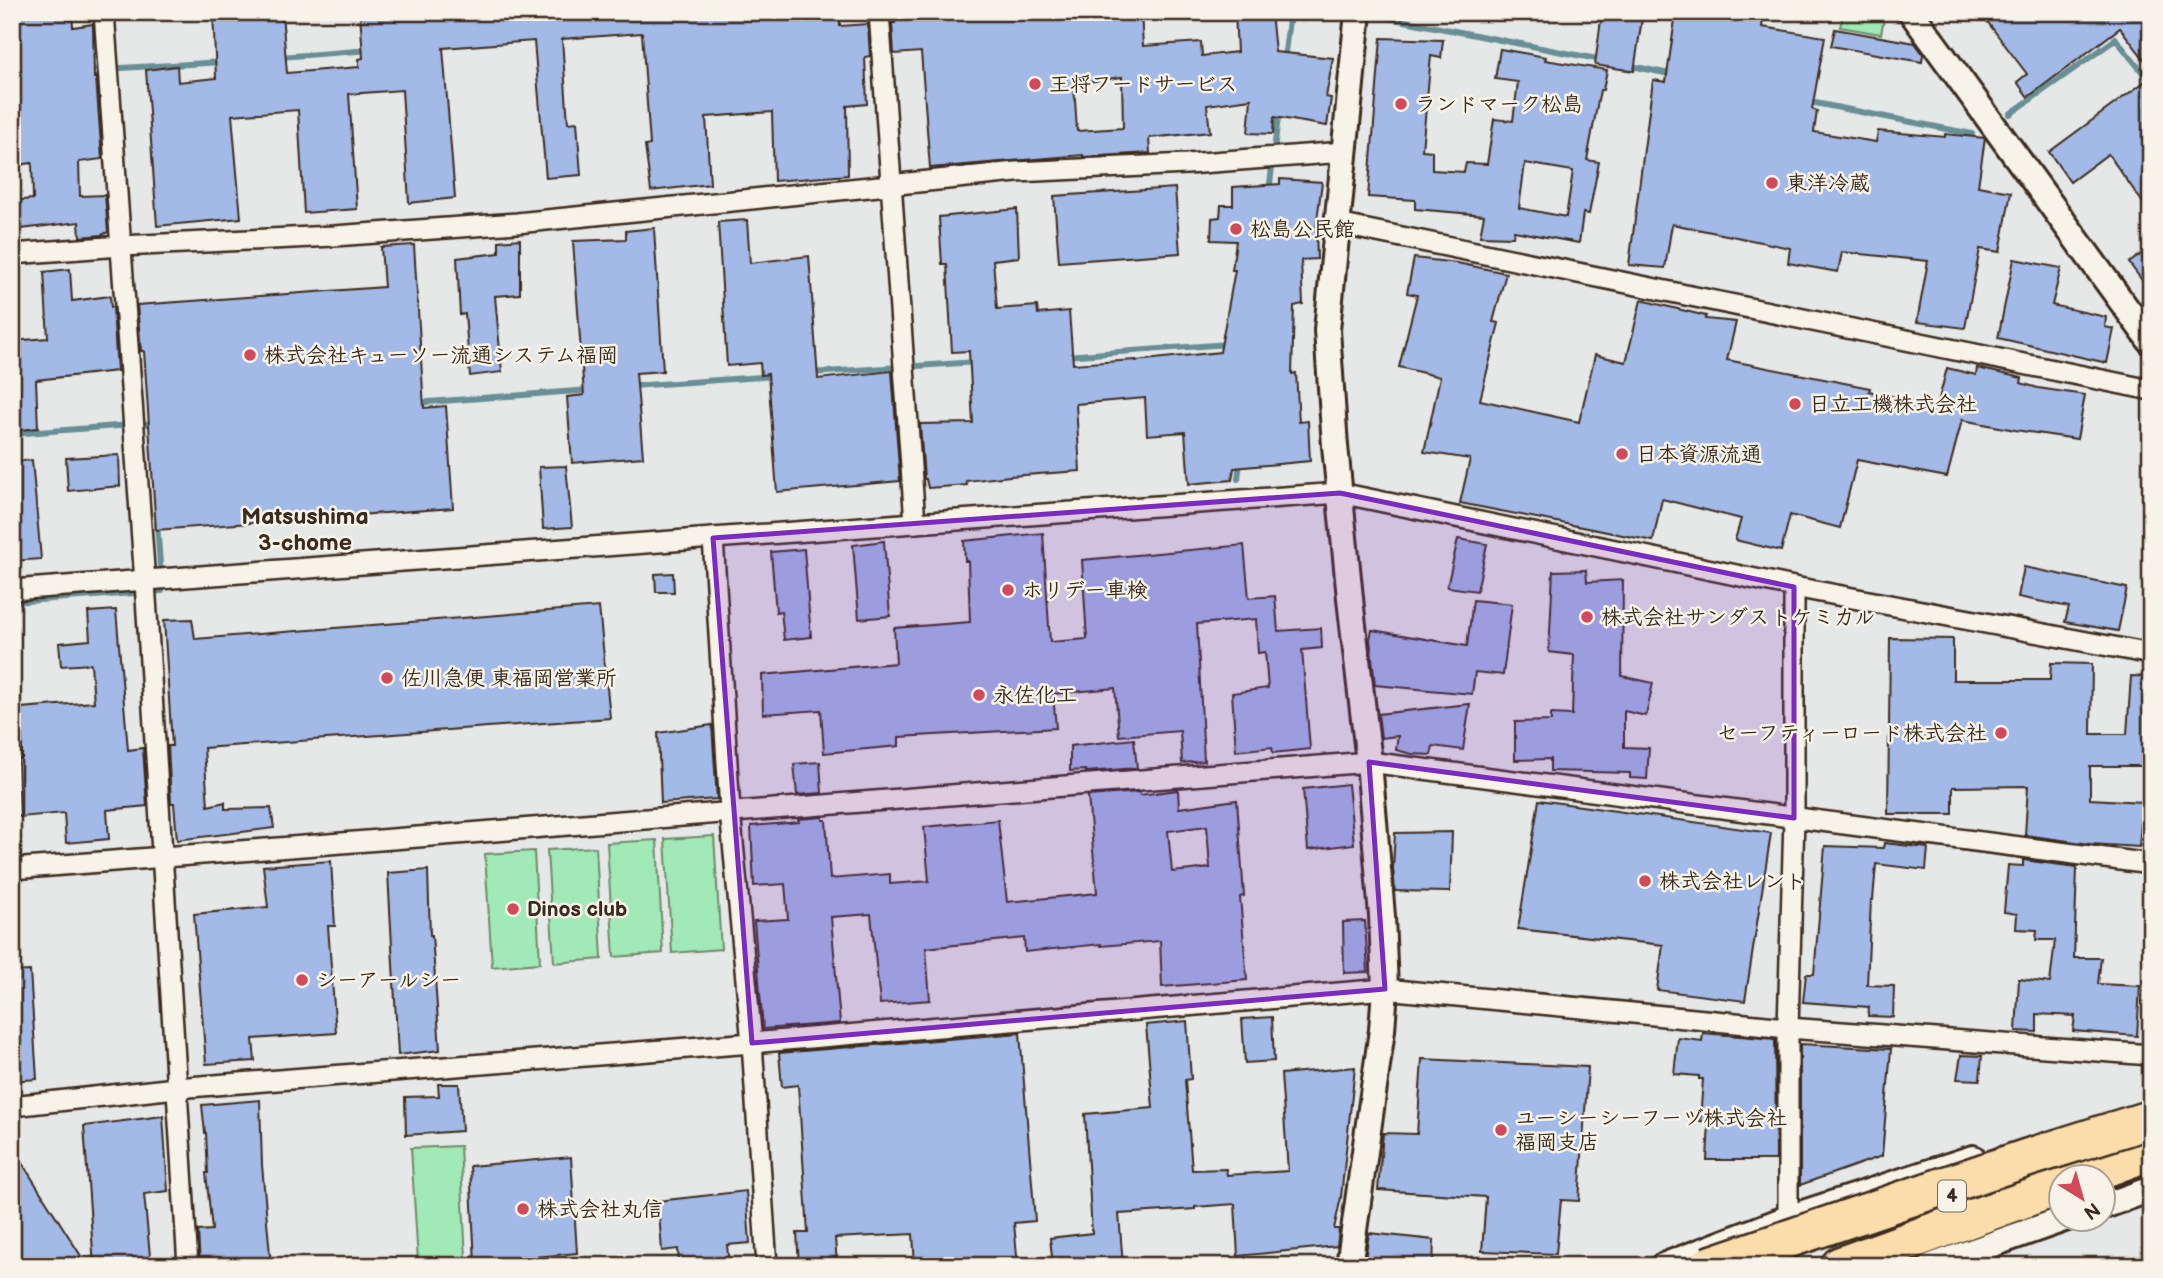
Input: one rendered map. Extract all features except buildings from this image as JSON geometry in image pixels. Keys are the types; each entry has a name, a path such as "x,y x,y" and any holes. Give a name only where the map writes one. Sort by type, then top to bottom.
{"highway":[{"path":"1707,1266 2015,1162 2151,1120"},
{"name":"4","path":"1751,1266 1935,1203 2151,1120"},
{"path":"2118,1164 2151,1151"},
{"path":"2118,1187 2151,1174"},
{"path":"1840,1266 2048,1190"},
{"name":"4","path":"1901,1266 2048,1213"}],"street":[{"path":"104,12 145,582 188,1266"},
{"path":"879,12 915,523"},
{"path":"1349,1266 1382,1030 1385,989 1382,916 1369,762 1350,608 1331,409 1327,330 1358,12"},
{"path":"1911,12 2151,342"},
{"path":"12,254 517,223 1016,172 1187,164 1345,152"},
{"path":"1338,224 2151,390"},
{"path":"12,590 1340,493 1794,587 2151,654"},
{"path":"713,538 730,811 752,1043 767,1266"},
{"path":"1785,1266 1794,818 1794,587"},
{"path":"12,869 1369,762 2151,864"},
{"path":"12,1106 176,1088 752,1043 1385,989 1788,1028 2151,1055"},
{"path":"1663,1266 1788,1218 1896,1181 2151,1104"},
{"path":"2118,1201 2151,1189"},
{"path":"1931,1266 2048,1226"}],"highlighted area":[{"path":"1340,493 1794,587 1794,818 1369,762 1385,989 752,1043 713,538"}],"green space":[{"path":"1844,12 1885,13 1881,34 1840,27"},
{"name":"Dinos club","path":"714,836 721,949 672,953 665,839"},
{"name":"Dinos club","path":"657,840 663,953 614,957 607,843"},
{"name":"Dinos club","path":"596,847 602,959 554,963 547,850"},
{"name":"Dinos club","path":"534,851 540,963 492,967 485,854"},
{"path":"460,1146 466,1258 418,1262 411,1148"}],"waterway":[{"path":"834,15 876,12"},
{"path":"1284,60 1290,12"},
{"path":"1374,15 1602,60"},
{"path":"2115,38 2151,83"},
{"path":"2010,114 2116,39"},
{"path":"280,57 370,50"},
{"path":"87,70 223,62"},
{"path":"1627,65 1674,75"},
{"path":"1805,101 1972,134"},
{"path":"1269,192 1279,109"},
{"path":"1065,356 1228,344"},
{"path":"810,373 977,362"},
{"path":"632,386 775,376"},
{"path":"415,403 590,390"},
{"path":"12,434 157,423"},
{"path":"1238,479 1240,461"},
{"path":"12,602 162,591 157,523"}],"place":[{"name":"王将フードサービス","path":"1035,84"},
{"name":"ランドマーク松島","path":"1401,104"},
{"name":"東洋冷蔵","path":"1772,183"},
{"name":"松島公民館","path":"1236,229"},
{"name":"株式会社キューソー流通システム福岡","path":"250,355"},
{"name":"日立工機株式会社","path":"1795,404"},
{"name":"日本資源流通","path":"1622,454"},
{"name":"ホリデー車検","path":"1008,590"},
{"name":"株式会社サンダストケミカル","path":"1587,617"},
{"name":"佐川急便 東福岡営業所","path":"387,678"},
{"name":"永佐化工","path":"979,695"},
{"name":"セーフティーロード株式会社","path":"2001,733"},
{"name":"株式会社レント","path":"1645,881"},
{"name":"Dinos club","path":"513,909"},
{"name":"シーアールシー","path":"302,980"},
{"name":"ユーシーシーフーヅ株式会社 福岡支店","path":"1501,1130"},
{"name":"株式会社丸信","path":"523,1209"}],"district":[{"name":"Matsushima 3-chome","path":"305,530"}]}
